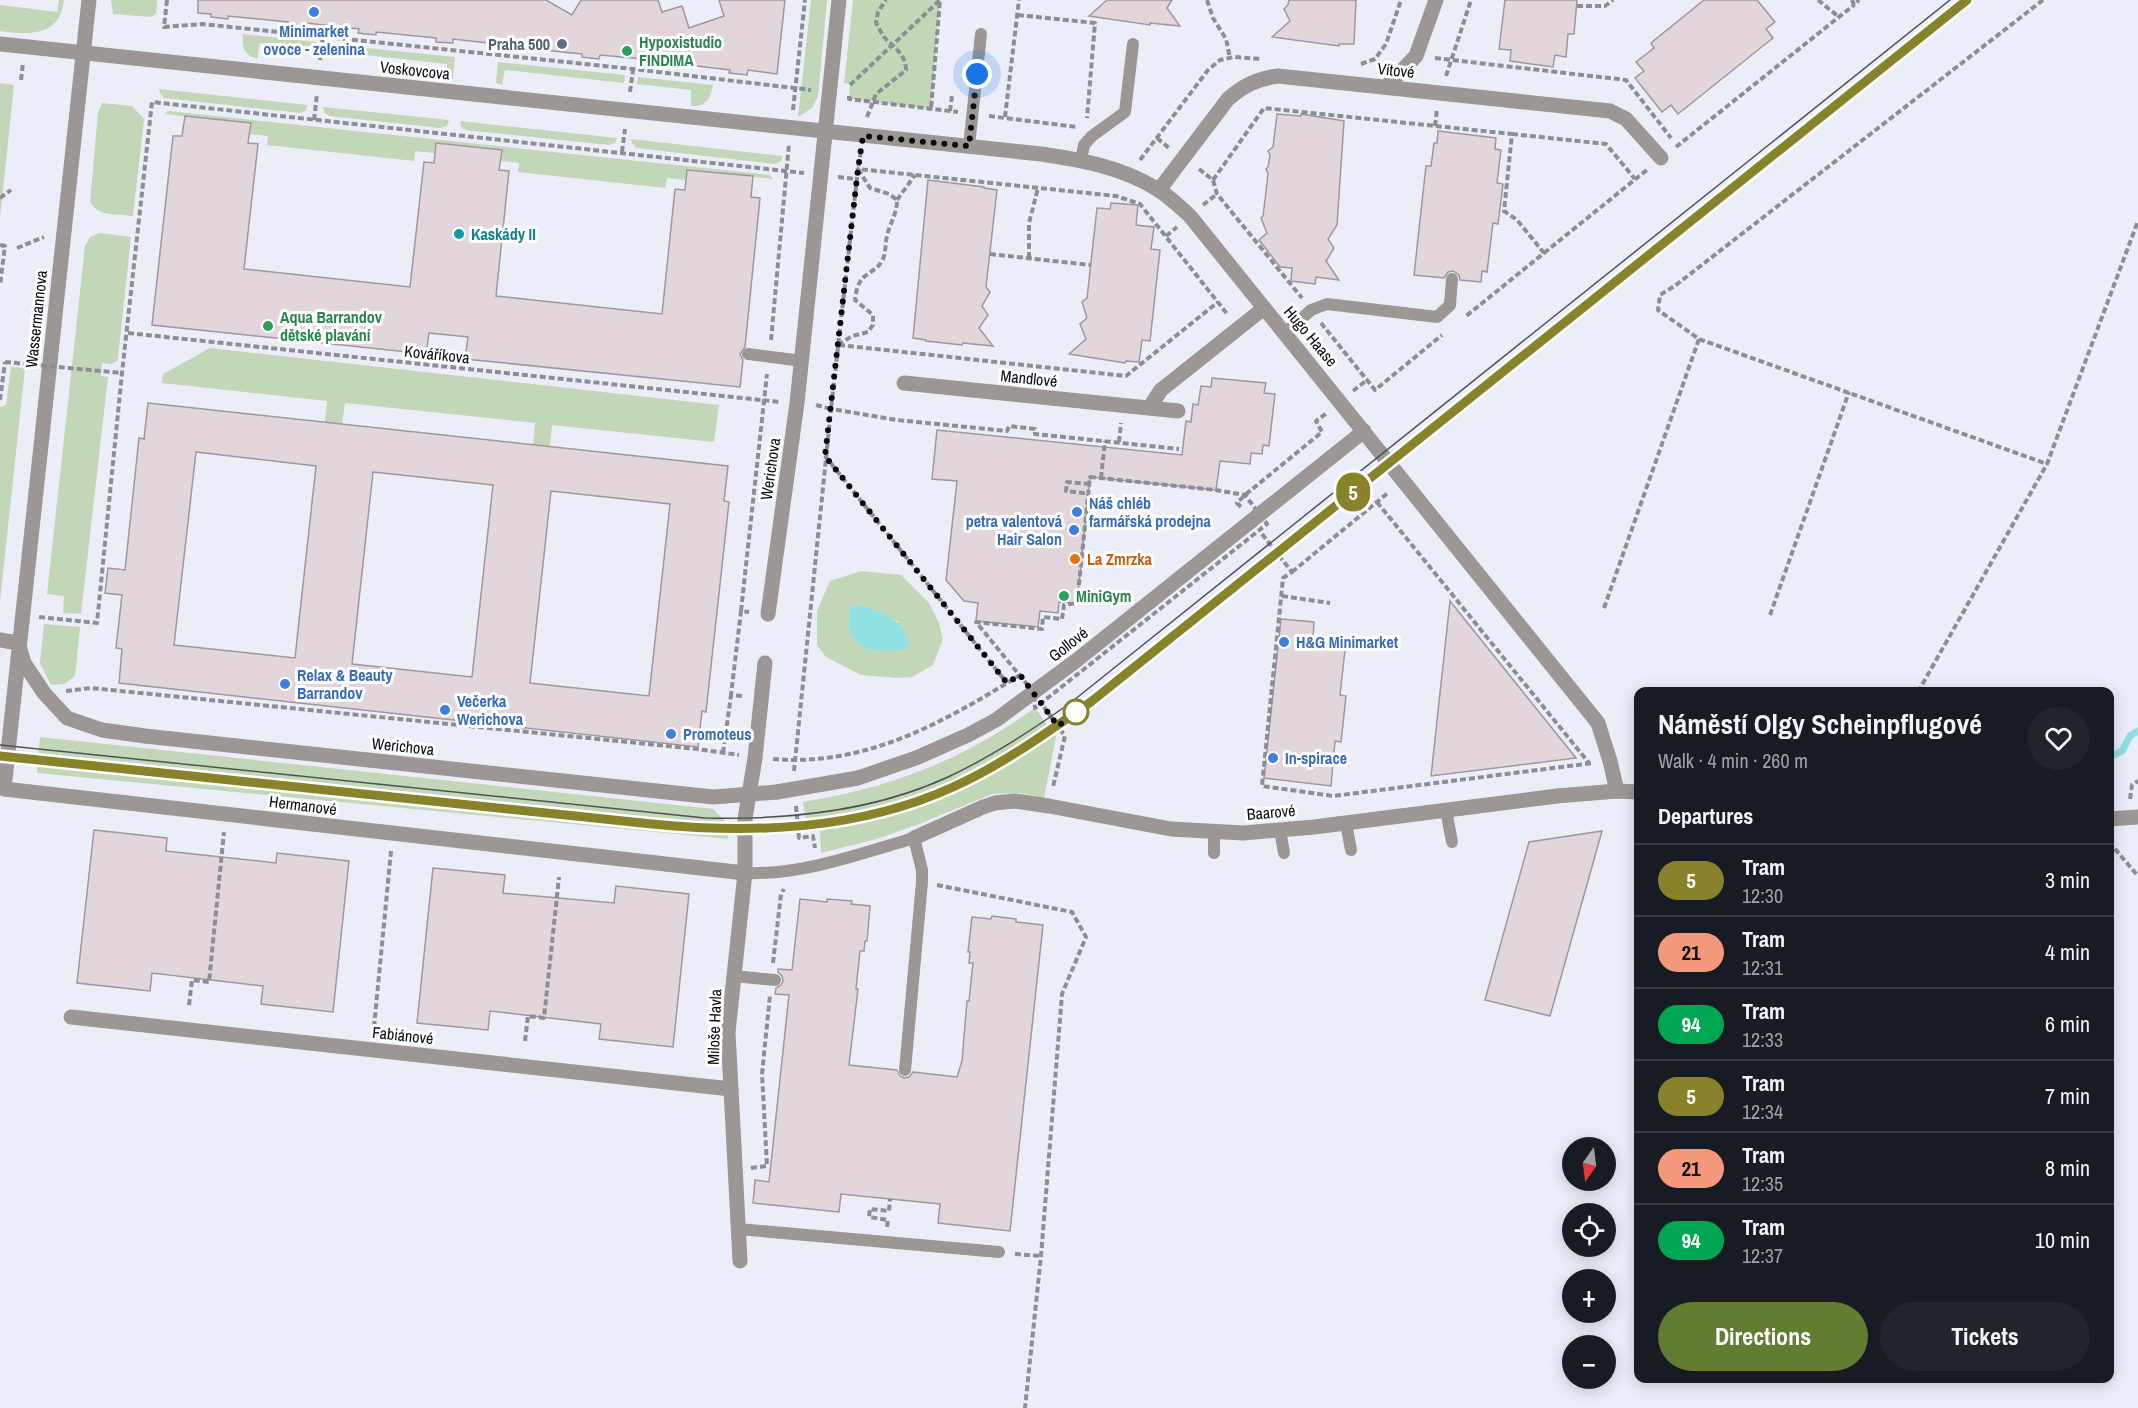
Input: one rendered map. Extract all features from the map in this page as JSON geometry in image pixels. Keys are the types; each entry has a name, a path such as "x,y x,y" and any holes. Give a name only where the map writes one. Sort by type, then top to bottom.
{"street":[{"name":"Wassermannova","path":"18,643 89,0"},
{"path":"791,403 802,361 839,0"},
{"path":"1386,87 1416,56 1436,0"},
{"name":"Voskovcova","path":"0,44 826,132"},
{"name":"Vítové","path":"1160,190 1228,99 1242,86 1260,79 1278,76 1610,111 1626,120 1661,158"},
{"name":"Hugo Haase","path":"826,132 1081,160 1134,176 1160,190 1190,216 1598,723 1617,791"},
{"path":"1151,408 1161,390 1264,308"},
{"name":"Mandlové","path":"904,383 1178,411"},
{"name":"Werichova","path":"768,614 791,403"},
{"name":"Gollové","path":"749,794 777,792 858,778 916,758 969,735 1038,699 1259,514 1364,431"},
{"path":"0,640 18,643"},
{"name":"Werichova","path":"18,643 24,663 44,693 67,718 102,730 713,797 749,794"},
{"name":"Hermanové","path":"18,643 4,789 745,873"},
{"path":"749,794 765,663"},
{"name":"Baarové","path":"914,838 995,803 1015,801 1171,829 1243,833 1347,823 1557,796 1634,792"},
{"name":"Miloše Havla","path":"740,1261 728,1032 745,873 749,794"},
{"path":"2114,819 2138,817"},
{"name":"Fabiánové","path":"70,1017 731,1089"}],"lane":[{"path":"969,146 981,34"},
{"path":"1081,160 1084,145 1092,136 1125,112 1133,44"},
{"path":"1285,333 1311,310 1327,304 1437,317 1450,305 1452,279"},
{"path":"748,354 802,361"},
{"path":"1446,810 1452,842"},
{"path":"1347,823 1352,850"},
{"path":"1280,830 1284,853"},
{"path":"1214,832 1214,853"},
{"path":"745,873 772,873 817,866 914,838 922,870 922,882 905,1070"},
{"path":"734,976 773,980"},
{"path":"738,1229 999,1252"}],"path":[{"path":"167,0 164,27 213,25 795,88"},
{"path":"723,753 741,611 763,400 770,357 786,172 805,0"},
{"path":"817,866 813,836 799,838 794,789 794,761 856,179 868,111 876,94 906,70 906,61 893,44 884,37 876,23 878,12 886,0"},
{"path":"850,94 850,84 940,0 931,109"},
{"path":"1005,117 1019,0"},
{"path":"1207,0 1213,18 1226,39 1230,58"},
{"path":"1435,126 1440,93 1471,0"},
{"path":"1577,6 1605,6 1613,0"},
{"path":"1818,0 1839,17"},
{"path":"1852,0 1854,5"},
{"path":"1544,253 1859,0"},
{"path":"2043,0 1676,285 1660,295 1658,310 1699,339 2047,464"},
{"path":"1018,15 1095,23"},
{"path":"1381,52 1626,80 1677,146"},
{"path":"950,111 952,96"},
{"path":"21,614 97,624 152,102 856,179"},
{"path":"1194,166 1213,180 1264,108 1606,144 1635,179"},
{"path":"1512,134 1504,212 1517,220 1532,239"},
{"path":"1157,138 1175,152"},
{"path":"858,169 1116,196 1140,204 1231,318"},
{"path":"858,169 870,188 889,194 897,200"},
{"path":"838,345 852,336 868,332 873,325 873,315 855,300 858,283 882,261 888,233 897,210 897,200 915,175"},
{"path":"1029,258 1029,223 1038,188"},
{"path":"0,198 11,190"},
{"path":"1921,687 2047,464 2138,221"},
{"path":"17,248 64,229"},
{"path":"0,245 4,246 0,285"},
{"path":"990,254 1090,265"},
{"path":"838,345 1126,376 1218,302"},
{"name":"Kováříkova","path":"128,333 791,403"},
{"path":"1604,608 1699,339"},
{"path":"0,400 5,362 122,373"},
{"path":"1353,392 1367,380"},
{"path":"1770,615 1849,392"},
{"path":"813,405 897,420 1007,431 1009,426 1035,429 1035,434 1179,449"},
{"path":"1119,442 1122,419"},
{"path":"1101,478 1105,441"},
{"path":"825,456 1007,683"},
{"path":"1038,699 1267,524 1245,495 1090,477 1077,603 1064,604 1062,619 1043,617 1042,629 976,622 1020,675 1065,736 1049,806"},
{"path":"1404,480 1283,578 1262,786 1333,796 1610,761"},
{"path":"1083,495 1083,493 1066,491 1067,482 1089,484"},
{"path":"1377,502 1589,763"},
{"path":"1285,563 1292,572"},
{"path":"1281,596 1330,603"},
{"path":"741,611 768,614"},
{"path":"44,693 91,688 794,761 845,756 888,744 921,731 1020,675"},
{"path":"731,695 761,697"},
{"path":"189,1005 192,980 209,982 224,828"},
{"path":"375,1027 392,847"},
{"path":"2114,848 2138,876"},
{"path":"525,1041 528,1016 544,1018 559,877"},
{"path":"922,882 1072,912 1086,937 1062,994 1041,1256 1025,1408"},
{"path":"750,1169 767,1166 762,1074 781,894 783,889 790,885"},
{"path":"885,1243 888,1220 869,1217 870,1209 889,1211 890,1199"},
{"path":"999,1252 1041,1256"}],"green space":[{"path":"59,0 64,0 61,12 49,27 32,33 0,31 0,5 57,12"},
{"path":"111,0 157,0 156,14 151,17 113,14"},
{"path":"811,0 827,0 818,96 812,108 798,117"},
{"path":"853,0 940,0 931,109 849,99 850,84 844,83"},
{"path":"243,34 316,42 314,49 260,43 257,59 244,50"},
{"path":"328,44 455,57 453,79 446,78 447,64 328,51"},
{"path":"498,62 625,75 624,83 505,70 502,85 496,83"},
{"path":"638,77 713,85 707,101 691,106 691,90 637,84"},
{"path":"0,83 14,85 0,218"},
{"path":"159,89 308,105 305,111 300,113 164,98"},
{"path":"102,103 132,106 144,119 133,216 103,212 90,202 98,113"},
{"path":"323,107 449,120 447,126 440,128 329,116 324,112"},
{"path":"168,111 770,175 773,179 687,170 685,180 667,178 665,188 518,172 519,163 500,161 501,150 437,143 434,153 415,151 414,161 267,145 268,136 249,134 250,123 164,114"},
{"path":"460,121 617,138 615,143 609,145 465,130 461,127"},
{"path":"631,139 783,156 781,161 775,164 636,148"},
{"path":"100,233 131,237 118,358 111,364 102,363 101,376 108,377 81,614 63,613 64,596 47,594 85,246 90,237"},
{"path":"210,348 719,405 714,442 552,425 550,446 533,445 535,423 345,403 342,424 325,422 327,401 162,383 163,374"},
{"path":"11,367 25,368 0,602 0,407 6,405"},
{"path":"861,571 901,575 929,603 939,623 943,639 933,665 912,677 896,678 861,675 826,657 817,645 817,611 830,581","holes":["857,605 872,609 899,622 849,630 850,608"]},
{"path":"44,624 80,627 75,676 64,684 51,685 40,663"},
{"path":"1035,708 1056,737 1044,798 1020,793 992,794 877,839 821,853 820,831 807,832 803,802 867,788 925,769 980,743"},
{"path":"40,737 713,809 727,823 728,839 37,773"}],"water":[{"path":"857,605 882,613 896,622 902,628 909,643 905,649 874,650 866,648 854,639 849,626 850,608"}],"building":[{"path":"198,0 546,0 572,15 581,0 658,0 662,12 682,6 689,28 724,16 719,0 785,0 777,74 748,70 747,75 729,73 730,70 671,63 670,67 653,65 653,60 600,55 599,59 582,57 582,54 523,48 522,51 505,49 505,45 453,39 453,43 436,42 436,38 376,32 376,35 358,33 359,29 306,23 305,28 287,26 288,22 228,16 228,19 211,17 211,14 198,13"},
{"path":"1107,0 1172,0 1167,8 1180,26 1150,23 1150,25 1089,16"},
{"path":"1289,0 1356,0 1354,44 1339,44 1339,46 1272,37 1290,21 1284,9"},
{"path":"1505,0 1577,0 1574,34 1568,34 1566,57 1555,55 1553,67 1510,61 1511,50 1499,49"},
{"path":"1704,0 1757,0 1775,22 1766,29 1773,38 1678,114 1671,105 1662,112 1635,78 1644,71 1636,62 1654,48 1651,43"},
{"path":"1277,114 1301,116 1301,114 1344,121 1337,225 1328,239 1334,248 1326,261 1339,280 1316,277 1315,284 1291,281 1292,268 1280,267 1259,240 1267,233 1261,218 1268,173 1266,169 1270,155 1268,151 1273,147"},
{"name":"Kaskády II","path":"185,116 251,123 248,143 258,144 244,269 410,287 424,162 434,163 436,143 502,150 499,170 509,171 496,296 662,314 675,189 685,190 687,170 753,176 751,197 760,198 745,347 740,354 743,360 740,387 465,359 468,337 429,333 426,354 152,325 173,136 182,136"},
{"path":"1438,131 1496,138 1495,149 1501,150 1497,183 1503,184 1498,224 1493,223 1487,272 1482,271 1481,282 1460,280 1459,275 1453,271 1448,272 1444,278 1414,275 1426,166 1431,166"},
{"path":"928,180 997,190 986,287 990,292 982,306 988,315 979,328 993,346 963,343 962,345 913,338"},
{"path":"1111,203 1138,205 1136,225 1154,227 1151,249 1160,250 1150,341 1142,340 1139,362 1126,361 1125,363 1069,354 1086,339 1080,324 1087,318 1082,302 1087,298 1097,208 1110,209"},
{"path":"1212,378 1266,383 1264,393 1275,394 1269,446 1263,445 1262,454 1251,453 1250,464 1220,461 1216,490 1090,477 1077,603 1059,602 1058,613 1040,611 1038,627 976,621 978,603 964,601 946,580 957,481 932,479 937,430 1182,455 1186,421 1191,422 1193,404 1198,405 1201,386 1211,387"},
{"path":"148,403 728,466 724,501 729,502 706,712 702,711 698,747 119,683 122,649 116,648 122,595 105,593 108,568 125,570 139,438 144,439","holes":["196,452 316,466 295,658 174,645","373,472 493,485 472,677 352,664","551,491 670,504 649,696 530,683"]},
{"path":"1450,601 1576,758 1431,776"},
{"path":"1281,619 1314,622 1313,638 1346,641 1340,695 1346,696 1341,742 1335,741 1331,786 1264,778"},
{"path":"94,830 167,838 166,851 276,863 277,853 349,861 333,1012 261,1004 263,986 152,973 150,991 77,983"},
{"path":"1602,831 1550,1016 1485,1000 1529,842"},
{"path":"433,868 505,875 503,893 614,903 616,886 689,894 673,1047 599,1039 601,1024 490,1011 488,1030 417,1023"},
{"path":"800,899 827,902 827,899 852,901 851,904 870,906 867,941 865,941 864,951 860,951 849,1065 897,1070 904,1078 909,1077 913,1072 957,1077 962,1061 973,963 969,963 970,952 968,952 972,917 991,919 992,916 1043,925 1010,1231 938,1223 940,1204 841,1194 839,1212 753,1203 755,1180 769,1182 789,995 775,994 776,988 783,981 778,969 792,970"}],"waterway":[{"path":"2114,755 2122,751 2130,736 2138,731"}],"tram line":[{"path":"0,745 705,818 767,817 829,811 859,806 919,789 980,761 1069,704 1950,0"},
{"path":"0,756 707,829 770,828 833,822 894,809 924,799 1007,759 1092,701 1967,0"},
{"name":"5","path":"0,756 725,830 781,828 834,822 905,805 952,788 1007,758 1092,701 1967,0"}],"place":[{"name":"Minimarket ovoce - zelenina","path":"314,12"},
{"name":"Praha 500","path":"562,44"},
{"name":"Hypoxistudio FINDIMA","path":"627,51"},
{"name":"Kaskády II","path":"459,234"},
{"name":"Aqua Barrandov dětské plavání","path":"268,326"},
{"name":"Náš chléb farmářská prodejna","path":"1077,512"},
{"name":"petra valentová Hair Salon","path":"1074,530"},
{"name":"La Zmrzka","path":"1075,559"},
{"name":"MiniGym","path":"1064,596"},
{"name":"H&G Minimarket","path":"1284,642"},
{"name":"Relax & Beauty Barrandov","path":"285,684"},
{"name":"Večerka Werichova","path":"445,710"},
{"name":"Promoteus","path":"671,734"},
{"name":"In-spirace","path":"1273,758"}],"route":[{"path":"977,74 969,146 863,136 825,456 1007,683 1020,675 1058,726 1076,712"}]}
